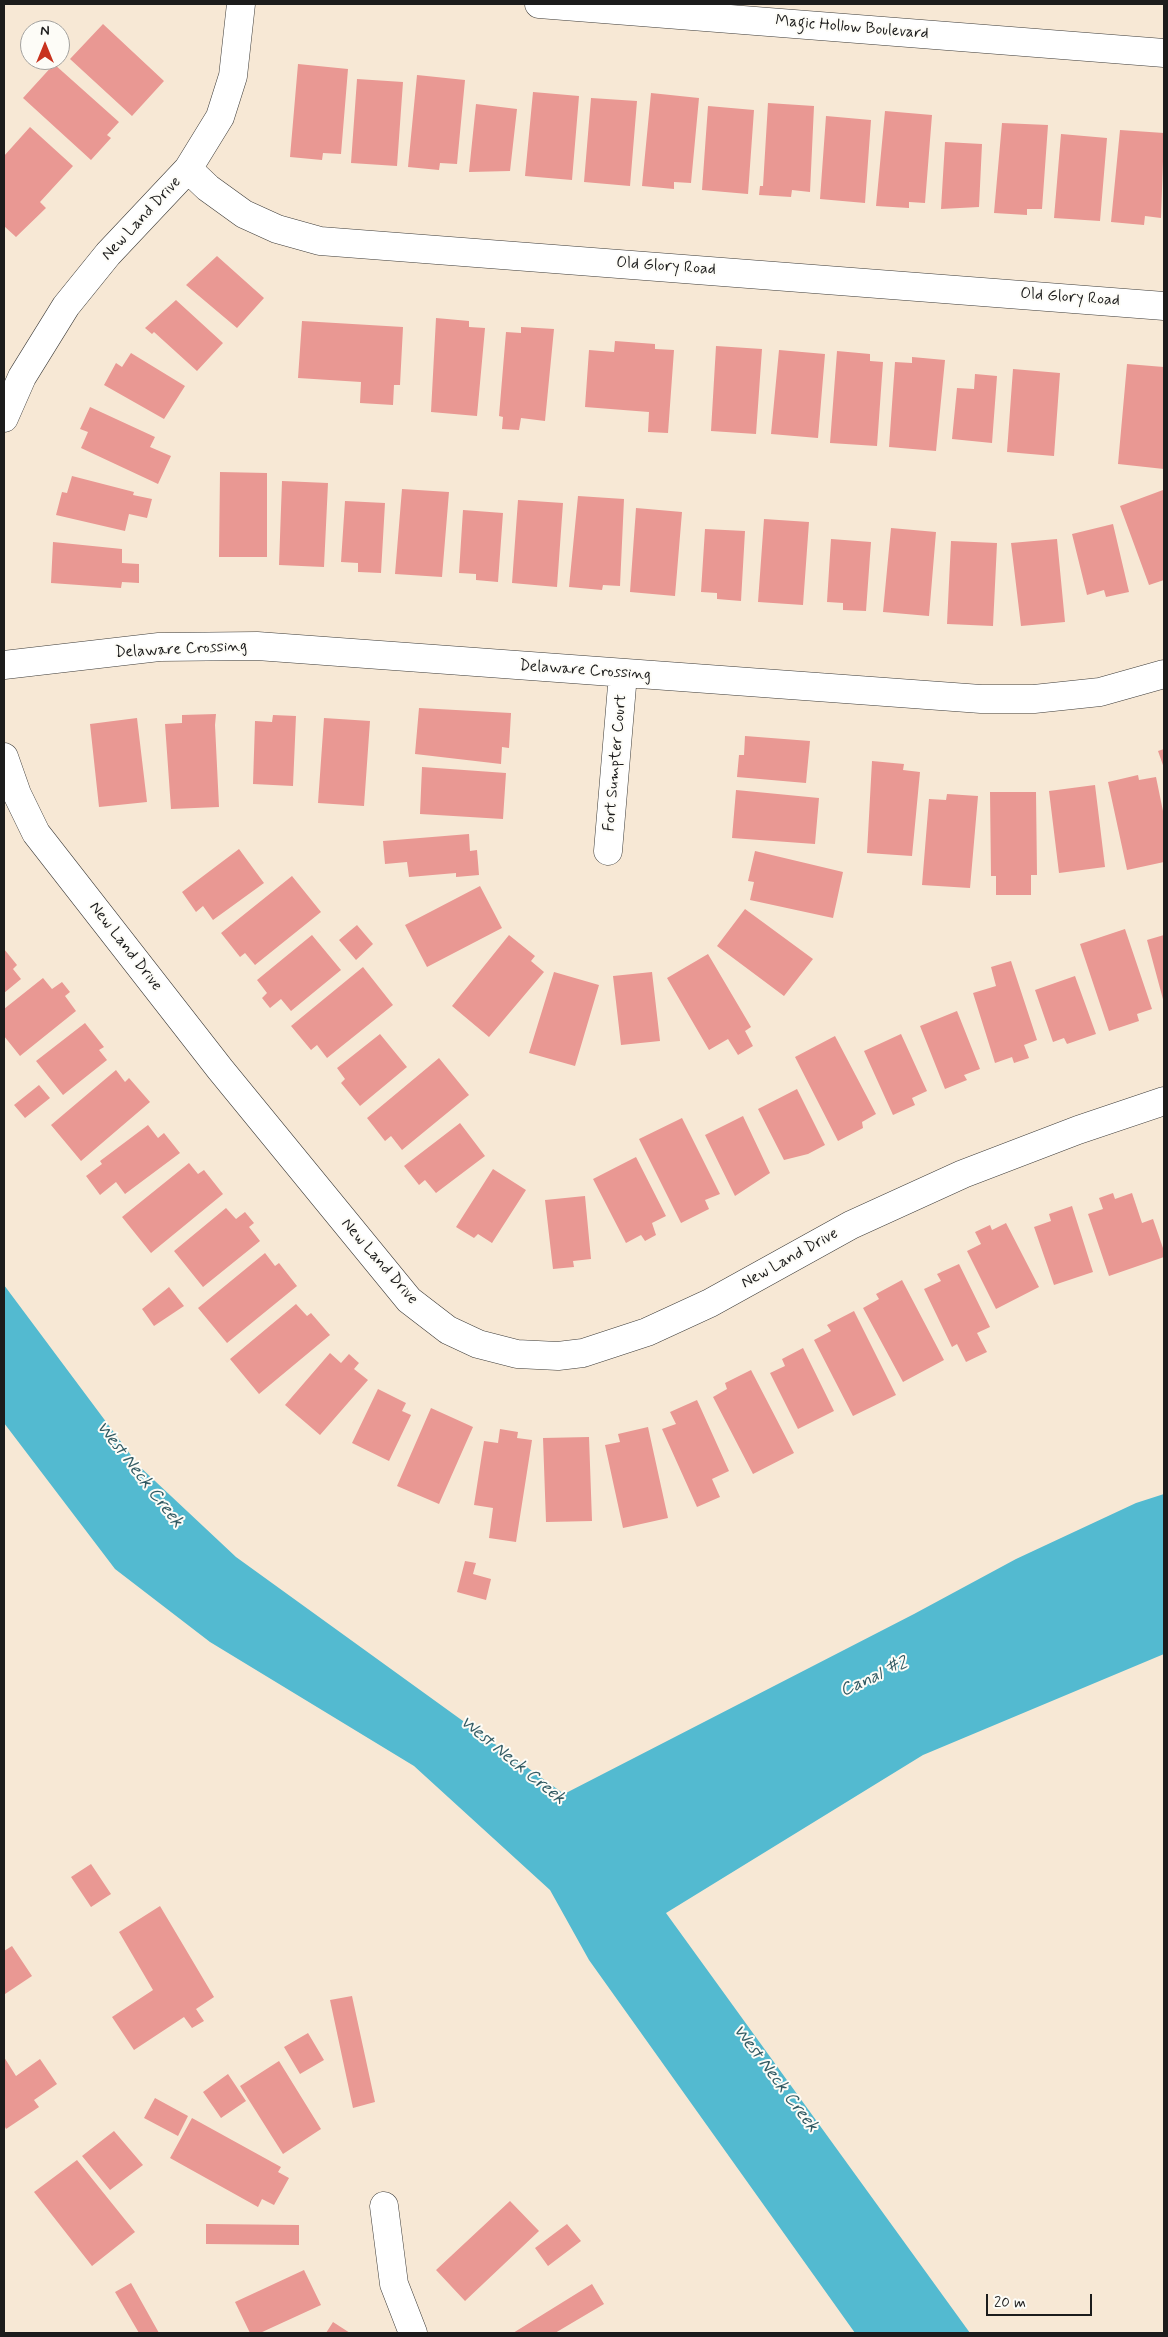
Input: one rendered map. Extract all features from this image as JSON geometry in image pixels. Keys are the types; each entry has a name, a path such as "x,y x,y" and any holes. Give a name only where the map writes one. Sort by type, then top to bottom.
{"street":[{"name":"New Land Drive","path":"4,418 22,377 66,306 108,254 188,169 220,117 234,76 241,4"},
{"name":"Magic Hollow Boulevard","path":"539,4 1164,53"},
{"name":"Old Glory Road","path":"188,169 208,188 244,214 277,229 320,241 1164,306"},
{"name":"Delaware Crossing","path":"4,665 159,647 257,646 980,699 1034,699 1100,692 1164,674"},
{"name":"Fort Sumpter Court","path":"608,851 623,674"},
{"name":"New Land Drive","path":"4,757 17,794 36,833 220,1068 409,1300 448,1330 478,1344 517,1354 558,1356 583,1353 647,1332 710,1304 851,1225 963,1174 1078,1130 1164,1101"},
{"path":"384,2206 394,2284 413,2333"}],"water":[{"path":"4,1285 139,1466 236,1557 564,1794 914,1614 1016,1559 1136,1503 1164,1494 1164,1654 923,1755 666,1913 970,2333 855,2333 589,1960 550,1890 414,1766 210,1642 115,1569 4,1423"}],"building":[{"path":"103,24 164,81 132,116 70,59"},
{"path":"298,64 348,69 341,154 323,153 322,160 290,157"},
{"path":"49,70 61,70 119,122 107,135 111,138 91,160 23,98"},
{"path":"417,75 465,80 457,164 440,163 439,170 408,167"},
{"path":"357,79 403,82 397,166 351,163"},
{"path":"533,92 579,96 572,180 525,176"},
{"path":"651,93 699,98 691,183 674,182 674,189 642,186"},
{"path":"591,98 637,101 630,186 584,182"},
{"path":"768,103 814,106 810,192 792,190 791,197 759,195 760,186 763,186"},
{"path":"476,104 517,109 510,171 469,172"},
{"path":"708,106 754,110 748,194 702,190"},
{"path":"885,111 932,115 925,203 909,202 909,208 876,206"},
{"path":"826,116 871,120 865,203 820,199"},
{"path":"1002,123 1048,125 1042,209 1027,209 1027,215 994,213"},
{"path":"30,127 73,166 40,202 46,208 16,237 4,226 4,156"},
{"path":"1120,130 1164,133 1161,218 1145,216 1144,225 1111,222"},
{"path":"1061,134 1107,138 1100,221 1054,218"},
{"path":"945,142 982,144 979,207 941,209"},
{"path":"217,256 264,298 237,328 186,285"},
{"path":"176,300 223,343 197,371 154,332 152,334 145,328"},
{"path":"436,318 469,321 469,327 485,328 477,416 431,412"},
{"path":"302,321 403,327 400,385 394,385 393,405 360,403 361,382 298,378"},
{"path":"521,327 554,329 545,421 521,418 519,430 502,429 503,417 499,416 506,332 521,333"},
{"path":"615,341 655,344 655,349 674,350 668,433 648,432 649,412 585,407 589,350 614,352"},
{"path":"716,346 762,349 756,434 711,431"},
{"path":"779,350 825,354 818,438 771,434"},
{"path":"837,351 870,354 870,361 883,362 877,446 830,443"},
{"path":"131,353 185,386 164,419 104,385 116,363 122,367"},
{"path":"912,357 945,360 936,451 889,447 895,362 912,363"},
{"path":"1127,364 1164,367 1164,469 1118,464"},
{"path":"1013,369 1060,373 1054,456 1007,452"},
{"path":"975,374 997,376 992,443 952,439 957,388 974,389"},
{"path":"90,407 155,437 150,447 171,456 158,484 81,448 88,432 80,429"},
{"path":"220,472 267,473 267,557 219,557"},
{"path":"72,476 134,492 133,495 152,499 147,518 129,514 125,531 56,515 62,492 67,493"},
{"path":"282,481 328,483 324,567 279,565"},
{"path":"402,489 449,492 442,577 395,574"},
{"path":"1163,490 1164,580 1149,585 1120,506"},
{"path":"578,496 624,499 620,586 603,585 602,590 569,587"},
{"path":"518,500 563,503 557,587 512,583"},
{"path":"345,501 385,503 381,573 358,572 358,563 341,562"},
{"path":"636,508 682,512 675,596 630,592"},
{"path":"463,510 503,513 498,582 476,580 476,574 459,573"},
{"path":"764,519 809,522 803,605 758,602"},
{"path":"1113,524 1129,592 1106,597 1104,590 1087,595 1072,534"},
{"path":"891,528 936,532 929,616 883,612"},
{"path":"705,529 745,531 741,601 717,599 717,593 701,592"},
{"path":"831,539 871,542 866,611 843,610 843,603 827,602"},
{"path":"1057,539 1065,622 1021,626 1011,543"},
{"path":"951,541 997,543 993,626 947,624"},
{"path":"53,542 122,549 122,563 139,564 139,583 122,582 121,588 51,583"},
{"path":"419,708 511,713 509,748 502,747 501,764 415,754"},
{"path":"216,714 219,807 171,809 165,724 182,723 182,715"},
{"path":"273,715 296,716 293,786 253,784 255,721 272,722"},
{"path":"137,718 147,802 99,807 90,724"},
{"path":"324,718 370,721 364,806 318,803"},
{"path":"745,736 810,741 806,783 737,777 739,755 744,755"},
{"path":"1164,749 1164,768 1158,751"},
{"path":"872,761 904,764 903,770 920,772 912,856 867,853"},
{"path":"422,767 506,773 503,819 420,814"},
{"path":"1138,775 1139,780 1156,777 1164,816 1164,862 1127,870 1108,782"},
{"path":"1095,785 1105,867 1059,873 1049,791"},
{"path":"736,790 819,798 815,844 732,838"},
{"path":"990,792 1036,792 1037,875 1031,875 1031,895 996,895 996,876 991,876"},
{"path":"947,794 978,796 970,888 922,885 929,799 946,800"},
{"path":"469,834 470,851 477,850 479,875 456,877 456,873 409,877 407,862 385,864 383,841"},
{"path":"239,849 264,883 213,920 203,906 196,912 182,892"},
{"path":"755,851 843,872 833,918 750,900 754,882 748,881"},
{"path":"292,876 321,912 255,965 245,953 240,957 221,933"},
{"path":"480,886 502,928 427,967 405,925"},
{"path":"745,909 813,959 784,996 717,946"},
{"path":"357,925 373,944 356,960 339,940"},
{"path":"1125,929 1152,1009 1137,1014 1139,1021 1109,1031 1080,944"},
{"path":"312,935 341,970 291,1011 281,999 270,1008 262,998 267,993 257,980"},
{"path":"509,935 535,956 531,961 544,972 489,1037 452,1006"},
{"path":"1164,935 1164,1003 1147,940"},
{"path":"4,949 17,965 13,969 21,979 4,993"},
{"path":"708,954 751,1027 745,1031 753,1046 738,1055 728,1039 709,1050 667,978"},
{"path":"1011,961 1037,1040 1024,1045 1029,1058 1014,1063 1012,1057 995,1063 973,993 996,986 991,967"},
{"path":"363,967 393,1005 327,1058 317,1045 311,1050 291,1026"},
{"path":"554,972 599,985 575,1066 529,1053"},
{"path":"652,972 660,1041 621,1045 613,976"},
{"path":"1075,976 1096,1034 1067,1044 1064,1038 1053,1042 1035,990"},
{"path":"43,978 52,989 62,982 70,992 65,996 76,1011 20,1056 4,1036 4,1009"},
{"path":"957,1011 980,1069 964,1075 967,1080 945,1089 920,1026"},
{"path":"85,1023 104,1047 99,1050 107,1060 63,1095 36,1061"},
{"path":"380,1034 407,1067 360,1106 341,1083 345,1079 337,1068"},
{"path":"901,1034 927,1091 912,1098 915,1105 893,1115 864,1051"},
{"path":"835,1036 876,1114 862,1122 863,1128 838,1141 795,1057"},
{"path":"439,1058 469,1095 402,1150 391,1136 385,1141 367,1118"},
{"path":"116,1070 125,1082 129,1078 150,1102 81,1161 51,1125"},
{"path":"39,1085 50,1098 25,1118 14,1105"},
{"path":"797,1089 825,1145 808,1154 784,1160 758,1109"},
{"path":"743,1116 770,1173 735,1196 705,1135"},
{"path":"682,1118 720,1194 705,1200 709,1209 681,1223 639,1139"},
{"path":"460,1123 485,1156 436,1193 425,1180 419,1185 404,1166"},
{"path":"148,1125 158,1138 164,1133 180,1153 125,1194 116,1182 100,1195 86,1176 102,1164 100,1161"},
{"path":"636,1157 666,1216 652,1223 656,1235 645,1241 641,1235 626,1243 593,1179"},
{"path":"189,1163 198,1174 204,1170 223,1194 151,1253 122,1217"},
{"path":"493,1169 526,1190 492,1243 478,1234 474,1238 456,1227"},
{"path":"1113,1193 1115,1199 1132,1193 1142,1223 1153,1219 1164,1251 1164,1257 1109,1276 1088,1214 1103,1209 1099,1198"},
{"path":"585,1196 591,1259 573,1261 574,1267 553,1269 545,1200"},
{"path":"1072,1206 1093,1272 1054,1285 1034,1227 1051,1221 1049,1214"},
{"path":"226,1208 236,1219 245,1212 254,1223 249,1227 260,1241 203,1287 174,1251"},
{"path":"1006,1223 1039,1287 996,1309 967,1251 981,1244 975,1232 990,1225 992,1230"},
{"path":"265,1253 275,1266 279,1263 297,1286 227,1343 198,1308"},
{"path":"959,1264 990,1327 977,1333 987,1352 966,1362 957,1344 952,1347 924,1289 941,1281 937,1274"},
{"path":"902,1280 944,1360 903,1382 863,1308 879,1299 876,1294"},
{"path":"169,1287 184,1306 154,1326 142,1309"},
{"path":"296,1304 307,1316 311,1313 330,1335 259,1394 230,1359"},
{"path":"854,1311 896,1395 853,1416 814,1340 831,1331 827,1325"},
{"path":"803,1348 834,1411 798,1429 770,1373 785,1366 782,1359"},
{"path":"330,1353 341,1363 349,1354 359,1363 354,1369 368,1380 320,1435 285,1405"},
{"path":"751,1370 794,1453 753,1474 713,1397 727,1389 725,1383"},
{"path":"378,1389 406,1403 402,1411 411,1415 389,1461 352,1443"},
{"path":"697,1400 729,1471 712,1479 720,1497 697,1507 662,1429 676,1424 670,1412"},
{"path":"431,1408 473,1427 439,1504 397,1486"},
{"path":"648,1427 668,1518 623,1528 605,1445 620,1442 618,1434"},
{"path":"500,1429 518,1432 517,1438 532,1440 516,1542 489,1538 493,1508 474,1505 484,1441 498,1443"},
{"path":"589,1437 592,1521 546,1522 543,1438"},
{"path":"465,1561 476,1563 473,1574 491,1579 486,1600 457,1592"},
{"path":"91,1864 111,1894 91,1907 71,1877"},
{"path":"160,1906 214,1997 196,2009 204,2021 192,2028 184,2017 134,2050 112,2017 153,1990 119,1932"},
{"path":"12,1946 32,1976 5,1994 4,1951"},
{"path":"352,1996 375,2102 353,2108 330,2000"},
{"path":"308,2033 324,2060 300,2074 284,2047"},
{"path":"4,2057 16,2076 40,2059 57,2084 34,2100 39,2107 6,2129 4,2125"},
{"path":"279,2061 321,2129 283,2154 240,2086"},
{"path":"228,2074 246,2101 221,2118 203,2092"},
{"path":"155,2098 188,2116 178,2136 144,2118"},
{"path":"192,2118 281,2167 278,2172 289,2178 274,2205 262,2199 258,2207 170,2158"},
{"path":"114,2131 143,2165 110,2190 82,2156"},
{"path":"77,2160 135,2232 92,2266 34,2192"},
{"path":"510,2201 539,2231 465,2301 436,2270"},
{"path":"206,2224 299,2225 299,2245 206,2244"},
{"path":"567,2224 581,2241 548,2266 535,2248"},
{"path":"304,2270 321,2305 260,2333 250,2333 235,2302"},
{"path":"131,2283 159,2333 139,2333 115,2292"},
{"path":"592,2284 604,2304 555,2333 513,2333"},
{"path":"333,2322 350,2333 326,2333"}],"water label":[{"name":"West Neck Creek","path":"139,1475"},
{"name":"Canal #2","path":"874,1678"},
{"name":"West Neck Creek","path":"512,1761"},
{"name":"West Neck Creek","path":"775,2079"}]}
